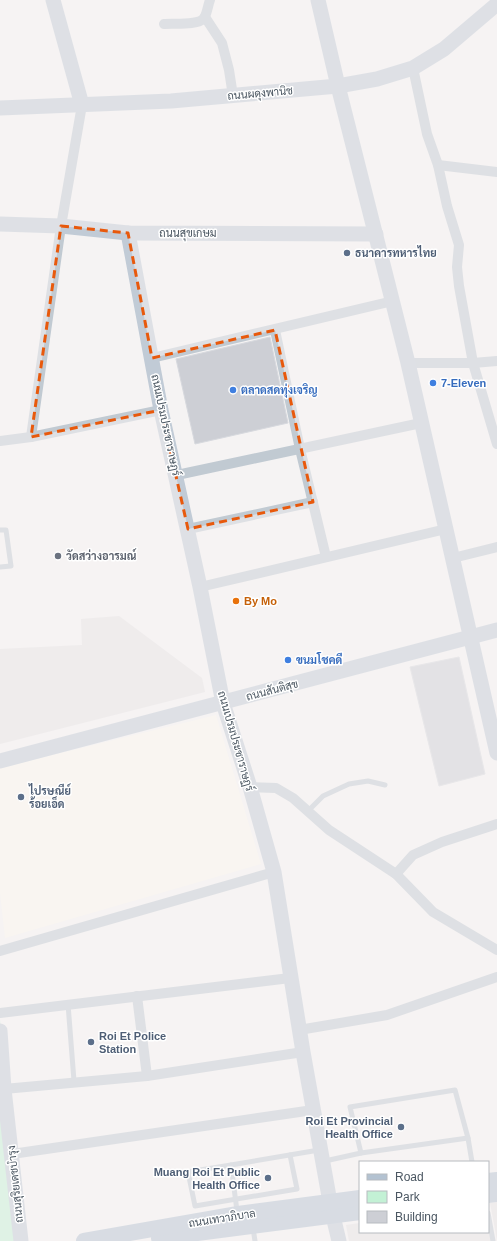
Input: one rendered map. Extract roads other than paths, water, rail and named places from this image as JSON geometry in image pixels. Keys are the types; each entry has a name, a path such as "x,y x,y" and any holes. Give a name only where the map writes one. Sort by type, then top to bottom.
{"main road":[{"name":"ถนนเทวาภิบาล","path":"142,1241 254,1234 332,1209 359,1198"},
{"name":"ถนนเทวาภิบาล","path":"84,1241 236,1207 332,1209 359,1212"}],"street":[{"path":"31,437 61,226 82,105 53,0"},
{"path":"164,24 192,23 202,20 205,17 210,0"},
{"path":"318,0 338,86 408,364 497,753"},
{"name":"ถนนผดุงพานิช","path":"0,108 171,101 338,86 377,78 413,68 444,49 492,4"},
{"path":"205,17 222,43 229,70 233,96"},
{"path":"413,68 427,134 438,165 447,206 459,245 457,267 459,286 473,363 497,444"},
{"path":"438,165 497,172"},
{"name":"ถนนสุขเกษม","path":"0,224 61,226 128,233 376,234"},
{"name":"ถนนเปรมประชาราษฏร์","path":"128,233 162,410 177,475 223,703 250,788 274,872 290,978 313,1110 339,1241"},
{"path":"152,358 393,301"},
{"path":"275,330 300,449 326,556"},
{"path":"408,364 473,363 497,360"},
{"path":"0,441 31,437 162,410"},
{"path":"177,475 421,423"},
{"path":"188,529 313,502"},
{"path":"200,587 326,556 446,529"},
{"path":"453,558 497,547"},
{"name":"ถนนสันติสุข","path":"0,761 497,630"},
{"path":"250,788 276,788 293,798 329,830 396,874 434,912 497,950"},
{"path":"396,874 413,855 442,842 497,824"},
{"path":"0,951 274,872"},
{"path":"299,1030 387,1015 497,977"},
{"path":"0,1013 290,978"},
{"path":"136,996 147,1076"},
{"name":"ถนนสุริยเดชบำรุง","path":"0,1031 8,1136 12,1154 22,1241"},
{"path":"4,1089 74,1081 147,1076 303,1052"},
{"path":"12,1154 313,1110"}],"lane":[{"path":"0,530 6,530 11,566 0,567"},
{"path":"308,811 324,796 350,784 368,781 385,785"},
{"path":"68,1004 74,1081"},
{"path":"361,1154 350,1107 456,1090 468,1138 472,1161"},
{"path":"290,1154 297,1189 236,1207 195,1206 188,1172 290,1154 361,1154 468,1138"},
{"path":"231,1165 236,1207"},
{"path":"489,1219 493,1241"}],"place":[{"name":"ธนาคารทหารไทย","path":"347,253"},
{"name":"7-Eleven","path":"433,383"},
{"name":"ตลาดสดทุ่งเจริญ","path":"233,390"},
{"name":"วัดสว่างอารมณ์","path":"58,556"},
{"name":"By Mo","path":"236,601"},
{"name":"ขนมโชคดี","path":"288,660"},
{"name":"ไปรษณีย์ ร้อยเอ็ด","path":"21,797"},
{"name":"Roi Et Police Station","path":"91,1042"},
{"name":"Roi Et Provincial Health Office","path":"401,1127"},
{"name":"Muang Roi Et Public Health Office","path":"268,1178"}]}
